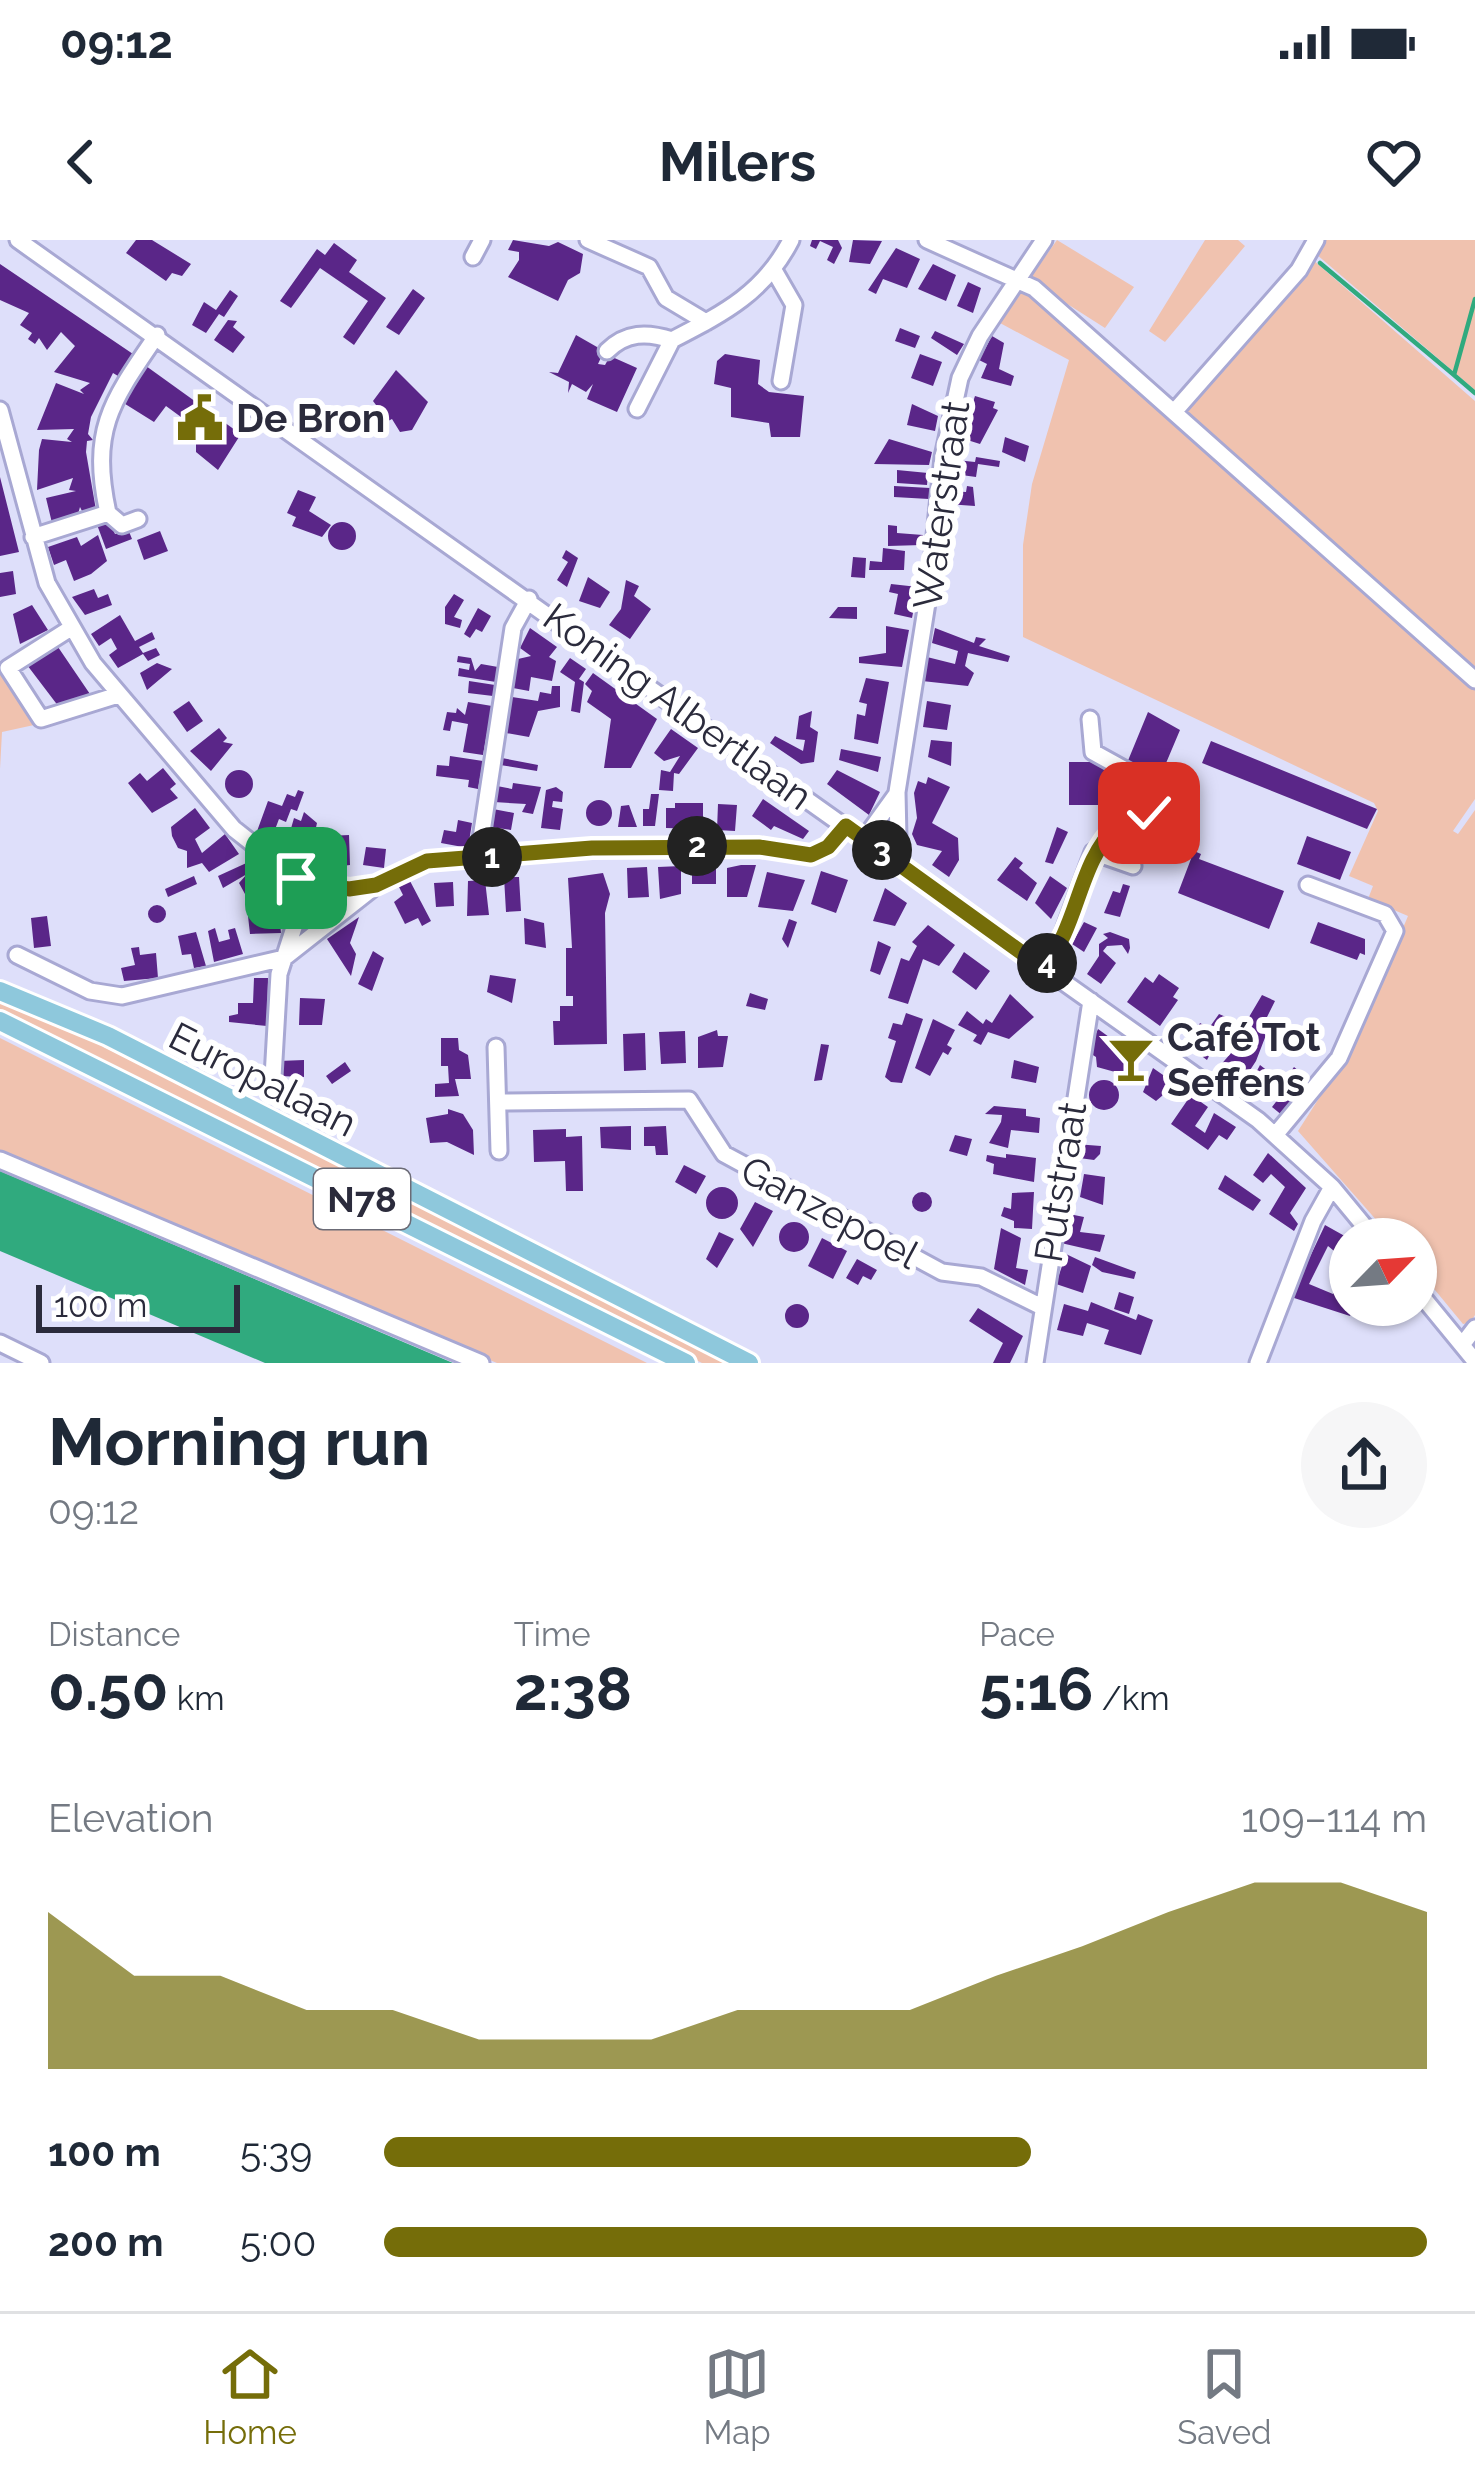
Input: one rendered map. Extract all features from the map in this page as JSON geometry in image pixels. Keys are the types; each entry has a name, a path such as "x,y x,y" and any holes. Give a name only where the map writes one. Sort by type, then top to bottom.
{"main road":[{"name":"Europalaan","path":"0,991 108,1036 749,1363"},
{"name":"Europalaan","path":"0,1022 686,1363"}],"street":[{"name":"Koning Albertlaan","path":"18,240 529,598 1276,1134 1358,1218"},
{"path":"473,256 482,240"},
{"path":"588,240 649,267 666,298 706,322"},
{"path":"637,409 673,340 742,304 775,272 791,240"},
{"path":"927,240 1017,280 1105,351 1475,680"},
{"name":"Waterstraat","path":"888,855 898,838 897,792 960,378 980,336 1044,240"},
{"path":"1174,412 1284,288 1316,240"},
{"path":"775,272 794,304 781,381"},
{"path":"607,351 620,338 652,334 673,340"},
{"path":"138,520 122,526 108,513 100,436 112,400 157,335"},
{"path":"2,420 47,584 118,695 234,829 296,878 330,889 376,885"},
{"path":"33,537 108,513"},
{"path":"478,858 512,628 529,598"},
{"path":"71,628 8,668 41,719 118,695"},
{"path":"1043,968 1059,944 1097,852 1117,826 1136,834 1160,789 1093,752 1090,719"},
{"name":"Waterstraat","path":"865,838 897,792"},
{"path":"17,955 90,991 122,996 284,958 407,866 710,846 811,855 828,847 846,826"},
{"path":"1097,852 1133,866"},
{"path":"273,1077 284,958 299,912 296,878"},
{"path":"1276,1134 1339,1058 1395,931 1385,914 1308,884"},
{"name":"Putstraat","path":"1035,1363 1040,1306 1091,1001"},
{"path":"496,1047 499,1150"},
{"name":"Ganzepoel","path":"499,1102 689,1100 724,1154 942,1272 981,1277 1040,1306"},
{"path":"0,1160 481,1363"},
{"path":"1258,1363 1313,1221 1332,1187"},
{"path":"1437,1315 1475,1361"},
{"path":"1462,1345 1475,1328"},
{"path":"0,1342 41,1363"}],"shaded area":[{"path":"1057,240 1134,287 1105,328 1036,284 1032,275"},
{"path":"1205,240 1238,240 1245,246 1165,342 1149,331"},
{"path":"1321,240 1475,240 1475,390 1316,254"},
{"path":"1312,259 1475,401 1475,673 1180,414"},
{"path":"1031,292 1475,688 1475,799 1453,831 1458,834 1475,810 1475,1315 1470,1323 1463,1324 1437,1292 1437,1218 1375,1218 1298,1131 1355,1042 1408,916 1368,899 1373,886 1349,876 1378,811 1374,803 1023,637 1023,545 1032,484 1069,360 1000,323 1021,293"},
{"path":"0,673 34,725 2,732 0,769"},
{"path":"0,995 733,1363 702,1363 0,1009"},
{"path":"0,1038 647,1363 497,1363 0,1157"},
{"path":"0,1171 453,1363 265,1363 0,1251"}],"building":[{"path":"136,240 152,240 191,264 182,276 172,273 166,281 126,253"},
{"path":"513,240 549,246 558,242 583,254 580,273 568,280 558,301 508,277 519,260 519,252 508,250"},
{"path":"812,240 838,240 842,248 834,264 827,260 833,247 820,241 816,249 810,246"},
{"path":"853,240 882,241 870,264 849,262"},
{"path":"334,243 357,260 349,272 386,298 354,345 343,337 368,301 320,268 291,308 280,301 317,249 325,255"},
{"path":"896,248 920,259 907,288 883,279 876,294 868,290"},
{"path":"0,264 133,354 118,376 113,373 91,417 88,434 93,440 87,441 86,452 96,510 83,513 80,507 78,514 52,523 46,498 76,491 69,490 73,478 37,490 39,450 42,439 72,442 67,439 74,429 37,430 56,383 84,394 80,390 90,383 54,372 75,346 61,332 47,350 39,338 35,344 28,339 32,333 20,325 29,313 0,300"},
{"path":"933,264 956,275 946,301 918,289"},
{"path":"968,282 981,288 973,313 957,306"},
{"path":"413,289 425,298 399,335 386,327"},
{"path":"230,290 238,296 224,317 219,314 206,333 192,325 204,302 216,310"},
{"path":"228,320 237,321 233,327 245,337 233,353 214,340"},
{"path":"900,328 920,336 915,348 895,341"},
{"path":"935,331 964,344 957,355 931,338"},
{"path":"576,335 604,351 598,364 605,365 610,356 637,368 617,412 587,399 593,384 586,392 572,384 568,393 569,382 549,372 558,373"},
{"path":"992,336 1004,343 999,369 1014,376 1011,386 981,378 987,364 979,360"},
{"path":"725,354 760,360 758,384 769,392 804,396 800,437 771,437 769,423 731,417 731,388 714,384 717,361"},
{"path":"920,354 942,362 933,386 911,378"},
{"name":"De Bron","path":"146,366 235,430 239,437 218,470 196,452 196,428 166,406 154,422 122,402"},
{"path":"396,370 428,402 412,430 400,432 392,419 380,425 382,413 373,401"},
{"path":"975,396 995,402 993,408 998,410 980,444 961,438"},
{"path":"912,404 938,416 935,431 907,425"},
{"path":"1005,437 1029,446 1025,462 1002,452"},
{"path":"889,439 932,452 929,465 874,464"},
{"path":"976,457 1000,461 999,467 978,464 976,477 954,474 956,460 975,462"},
{"path":"897,470 928,473 927,485 897,483"},
{"path":"0,477 19,552 0,556"},
{"path":"894,486 930,488 929,499 894,497"},
{"path":"967,486 973,487 975,506 947,504 947,491 966,492"},
{"path":"298,490 316,497 309,511 331,525 322,537 292,526 296,517 287,513"},
{"path":"108,518 115,534 128,529 132,539 106,549 96,522"},
{"path":"342,522 352,526 356,536 352,546 342,550 332,546 328,536 332,526"},
{"path":"888,525 897,526 897,533 923,535 922,545 888,546"},
{"path":"160,531 168,551 144,560 137,540"},
{"path":"98,535 107,561 91,574 74,581 66,560 54,565 48,547 77,537 81,546"},
{"path":"883,548 905,551 904,570 869,570 870,561 882,562"},
{"path":"566,550 578,558 567,587 557,580 568,562 562,558"},
{"path":"853,557 866,558 865,578 851,577"},
{"path":"13,571 16,594 0,597 0,573"},
{"path":"588,577 610,592 600,608 579,601"},
{"path":"626,580 639,586 634,596 651,609 630,639 609,625 621,609"},
{"path":"891,584 918,587 912,618 894,614 898,594 889,592"},
{"path":"94,589 98,598 108,594 112,605 85,615 72,597"},
{"path":"454,594 464,600 454,617 462,620 460,628 445,624 445,607"},
{"path":"32,605 48,630 20,644 13,614"},
{"path":"838,607 857,607 857,619 829,618"},
{"path":"478,608 491,616 482,632 476,629 470,638 464,634"},
{"path":"120,615 135,641 152,632 155,639 139,647 143,653 156,648 160,655 148,661 143,654 118,668 109,655 117,649 111,638 99,646 91,634"},
{"path":"886,626 909,630 902,667 859,663 859,657 886,653"},
{"path":"530,628 557,647 549,657 556,661 552,681 531,677 529,691 513,688 518,659 531,656 520,648"},
{"path":"935,628 974,643 976,637 986,639 979,646 1010,656 1008,662 968,653 965,666 974,673 968,686 922,681 927,657 955,664 958,651 932,643"},
{"path":"58,647 92,697 62,711 24,661"},
{"path":"458,656 471,658 475,671 481,664 498,667 496,682 458,676 459,668 469,670 470,664 457,662"},
{"path":"570,658 586,669 579,679 584,682 580,713 571,711 575,682 560,672"},
{"path":"157,663 172,669 147,690 140,673"},
{"path":"593,673 657,719 631,768 604,768 611,719 587,702 592,691 585,684"},
{"path":"866,678 889,682 878,744 854,739 857,714 865,716 867,704 859,702"},
{"path":"469,681 495,685 493,696 468,693"},
{"path":"552,686 560,686 560,707 538,711 529,737 506,733 512,697 538,701 540,692 551,694"},
{"path":"189,701 203,721 187,732 173,712"},
{"path":"927,701 951,705 947,730 923,727"},
{"path":"468,702 492,706 483,755 463,752 468,724 452,721 450,731 443,730 447,712 456,713 457,708 465,715"},
{"path":"812,711 810,727 818,732 814,762 801,764 770,743 775,736 803,751 805,740 796,739 799,716"},
{"path":"1148,712 1180,730 1161,775 1127,763"},
{"path":"219,728 227,738 223,742 233,744 211,771 190,751"},
{"path":"671,729 698,748 679,774 674,773 673,791 659,790 661,770 670,772 680,756 664,761 654,753"},
{"path":"931,740 952,742 951,766 928,757"},
{"path":"1211,741 1377,809 1367,829 1202,763"},
{"path":"841,749 881,757 878,772 839,760"},
{"path":"450,756 483,761 478,789 468,787 469,780 436,776 437,765 449,766"},
{"path":"502,758 538,765 537,771 500,765"},
{"path":"1069,762 1091,762 1146,786 1138,805 1069,805"},
{"path":"163,768 176,784 170,789 178,798 152,813 128,783 140,773 147,781"},
{"path":"239,770 249,774 253,784 249,794 239,798 229,794 225,784 229,774"},
{"path":"837,770 880,792 869,815 827,784"},
{"path":"928,777 950,787 932,823 958,838 959,860 949,877 932,865 942,851 917,845 912,834 917,818 914,793 918,781 926,784"},
{"path":"513,783 541,787 533,814 522,812 526,804 494,802 497,786 512,789"},
{"path":"556,787 563,792 562,802 553,801 552,807 563,809 560,830 541,828 546,790"},
{"path":"298,790 304,792 297,811 291,809 286,822 279,819 271,840 256,834 268,801 282,806 287,794 295,797"},
{"path":"651,794 659,794 655,826 643,826 643,809 649,809"},
{"path":"763,799 809,831 803,839 774,826 771,830 752,816"},
{"path":"599,800 612,813 599,826 586,813"},
{"path":"675,803 703,803 703,829 666,828 666,808 675,808"},
{"path":"718,804 737,805 735,831 717,830"},
{"path":"629,805 637,827 618,827 621,806"},
{"path":"195,808 210,828 195,839 202,853 225,834 239,854 209,872 202,863 187,868 187,851 178,848 172,836 171,827"},
{"path":"493,809 514,813 511,830 490,827"},
{"path":"304,812 317,823 310,854 286,846 294,818 301,821"},
{"path":"458,820 472,823 468,848 441,843 444,830 456,832"},
{"path":"1057,827 1068,832 1053,864 1045,862"},
{"path":"349,835 350,865 332,867 328,836"},
{"path":"1307,836 1351,852 1340,880 1297,864"},
{"path":"366,847 386,849 384,868 363,865"},
{"path":"1194,851 1201,854 1199,859 1284,891 1269,929 1178,893"},
{"path":"1015,857 1023,863 1019,868 1037,883 1027,901 997,880"},
{"path":"253,860 259,873 268,869 273,880 245,894 239,883 247,874 223,888 218,876"},
{"path":"692,864 716,864 716,884 692,884"},
{"path":"756,865 747,897 727,897 727,868"},
{"path":"681,866 681,894 660,899 658,867"},
{"path":"647,867 649,897 628,898 627,868"},
{"path":"821,871 848,880 836,913 811,904"},
{"path":"767,872 805,880 793,911 758,907"},
{"path":"603,873 610,894 605,913 607,1044 554,1045 553,1021 560,1021 560,1006 573,1006 573,996 566,996 566,948 572,948 568,878"},
{"path":"194,876 197,884 168,897 165,889"},
{"path":"1050,876 1067,888 1051,919 1035,903"},
{"path":"504,877 519,877 521,911 506,912"},
{"path":"485,880 489,915 467,916 468,881"},
{"path":"410,881 431,921 422,926 418,918 405,924 394,902 403,895 399,887"},
{"path":"453,882 454,906 436,907 434,883"},
{"path":"1123,884 1130,886 1120,917 1104,913 1113,891 1120,893"},
{"path":"885,888 907,903 895,926 873,921"},
{"path":"157,905 166,914 157,923 148,914"},
{"path":"279,914 281,933 250,934 248,916"},
{"path":"47,916 51,946 34,948 31,918"},
{"path":"359,917 350,943 356,954 351,976 327,939"},
{"path":"524,918 544,923 546,948 525,944"},
{"path":"789,919 797,922 788,948 782,939"},
{"path":"1084,922 1097,928 1084,952 1072,944"},
{"path":"1318,922 1365,939 1365,955 1360,953 1357,960 1310,943"},
{"path":"928,925 955,945 939,966 923,959 908,1004 888,998 901,958 909,961 917,946 912,942"},
{"path":"215,928 219,942 230,939 228,930 235,928 243,954 214,962 208,931"},
{"path":"196,932 206,966 194,968 191,954 182,955 178,936"},
{"path":"1103,934 1129,939 1130,948 1128,954 1122,945 1107,946 1103,951 1116,963 1101,984 1087,974 1099,956 1099,944 1108,938"},
{"path":"878,941 891,947 880,975 870,971"},
{"path":"139,947 140,955 156,953 158,978 124,981 121,968 135,965 131,948"},
{"path":"373,951 384,958 372,991 358,984"},
{"path":"964,952 990,971 976,990 952,972"},
{"path":"1159,974 1179,988 1173,997 1178,1000 1160,1026 1127,1002 1145,977 1153,983"},
{"path":"490,975 516,979 512,1003 487,992"},
{"path":"254,978 268,978 267,1026 229,1022 229,1016 238,1014 238,1003 253,1003"},
{"path":"750,993 768,999 765,1010 746,1006"},
{"path":"1010,994 1034,1017 1009,1039 988,1032 981,1045 973,1041 977,1035 958,1025 967,1011 983,1024 986,1019 992,1023"},
{"path":"1262,995 1275,1001 1260,1031 1266,1035 1256,1061 1241,1084 1218,1068 1245,1037 1239,1034"},
{"path":"300,998 325,999 322,1025 299,1025"},
{"path":"906,1013 923,1019 902,1083 891,1082 885,1077 896,1041 888,1038 893,1023 902,1025"},
{"path":"1219,1014 1226,1017 1224,1026 1207,1060 1188,1046 1200,1023 1209,1028"},
{"path":"933,1019 955,1030 947,1045 952,1048 948,1055 943,1052 930,1076 915,1068"},
{"path":"1098,1029 1138,1058 1126,1075 1097,1067 1096,1057 1088,1052"},
{"path":"717,1030 718,1036 728,1036 723,1067 698,1068 698,1037"},
{"path":"685,1031 686,1063 661,1064 659,1032"},
{"path":"645,1033 646,1070 624,1071 623,1034"},
{"path":"441,1038 458,1038 459,1050 468,1055 471,1079 455,1079 459,1096 435,1097 435,1084 449,1083 448,1066 441,1066"},
{"path":"821,1044 829,1045 822,1080 814,1081"},
{"path":"304,1060 304,1077 279,1076 279,1061"},
{"path":"1014,1060 1039,1067 1036,1083 1011,1078"},
{"path":"345,1062 351,1071 332,1084 326,1076"},
{"path":"1260,1065 1273,1075 1259,1096 1248,1088"},
{"path":"1294,1067 1311,1081 1283,1116 1272,1107 1289,1085 1284,1081"},
{"path":"1153,1068 1176,1084 1156,1101 1143,1092"},
{"path":"1104,1080 1119,1095 1104,1110 1089,1095"},
{"path":"1191,1095 1208,1107 1195,1126 1205,1133 1214,1113 1236,1127 1227,1140 1219,1135 1208,1150 1171,1124"},
{"path":"994,1106 1026,1109 1026,1116 1040,1118 1039,1133 1011,1130 1008,1148 989,1143 1002,1115 985,1114"},
{"path":"448,1109 463,1114 473,1130 474,1155 447,1142 430,1143 426,1118 448,1114"},
{"path":"631,1126 631,1150 601,1148 600,1127"},
{"path":"666,1126 668,1155 656,1155 655,1146 644,1146 644,1127"},
{"path":"566,1129 566,1137 582,1136 583,1191 566,1191 565,1161 534,1162 533,1130"},
{"path":"955,1135 972,1139 967,1156 949,1151"},
{"path":"1075,1144 1101,1146 1100,1154 1094,1160 1072,1157"},
{"path":"1268,1153 1306,1188 1290,1213 1298,1224 1294,1231 1269,1214 1285,1187 1271,1174 1263,1183 1253,1175"},
{"path":"1006,1154 1036,1158 1034,1182 993,1174 994,1164 986,1161 987,1155 1006,1158"},
{"path":"684,1165 706,1176 696,1194 675,1182"},
{"path":"1084,1174 1105,1177 1103,1205 1080,1197"},
{"path":"1225,1175 1261,1200 1253,1211 1218,1189"},
{"path":"722,1187 733,1192 738,1203 733,1214 722,1219 711,1214 706,1203 711,1192"},
{"path":"922,1192 932,1202 922,1212 912,1202"},
{"path":"1034,1192 1032,1229 1014,1228 1014,1221 1001,1216 1004,1207 1011,1209 1012,1193"},
{"path":"755,1202 773,1211 753,1247 740,1229"},
{"path":"1069,1214 1084,1217 1080,1232 1105,1235 1100,1252 1061,1243"},
{"path":"794,1222 805,1226 809,1237 805,1248 794,1252 783,1248 779,1237 783,1226"},
{"path":"1325,1225 1329,1247 1309,1284 1329,1292 1329,1309 1291,1297"},
{"path":"1001,1228 1021,1238 1016,1268 1028,1270 1025,1285 994,1269"},
{"path":"719,1232 734,1239 717,1268 706,1259"},
{"path":"822,1238 847,1251 833,1279 808,1266"},
{"path":"1066,1254 1091,1266 1083,1293 1056,1284"},
{"path":"1095,1257 1136,1272 1134,1279 1102,1272 1092,1265"},
{"path":"857,1259 877,1270 871,1280 863,1276 858,1285 846,1278"},
{"path":"1119,1292 1134,1297 1129,1314 1114,1309"},
{"path":"1091,1302 1136,1320 1138,1314 1153,1320 1141,1355 1104,1344 1109,1330 1087,1323 1083,1336 1057,1330 1064,1304 1088,1311"},
{"path":"797,1304 809,1316 797,1328 785,1316"},
{"path":"978,1308 1023,1336 1010,1363 993,1363 1003,1343 969,1321"}],"waterway":[{"path":"1320,263 1454,375"},
{"path":"1475,299 1454,375 1475,393"}],"place":[{"name":"De Bron","path":"200,418"},
{"name":"Café Tot Seffens","path":"1131,1059"}],"route":[{"path":"296,878 330,889 349,889 376,885 407,866 427,861 592,848 759,847 811,855 828,847 846,826 1043,968 1059,944 1101,841 1117,826 1136,834 1149,813"}]}
